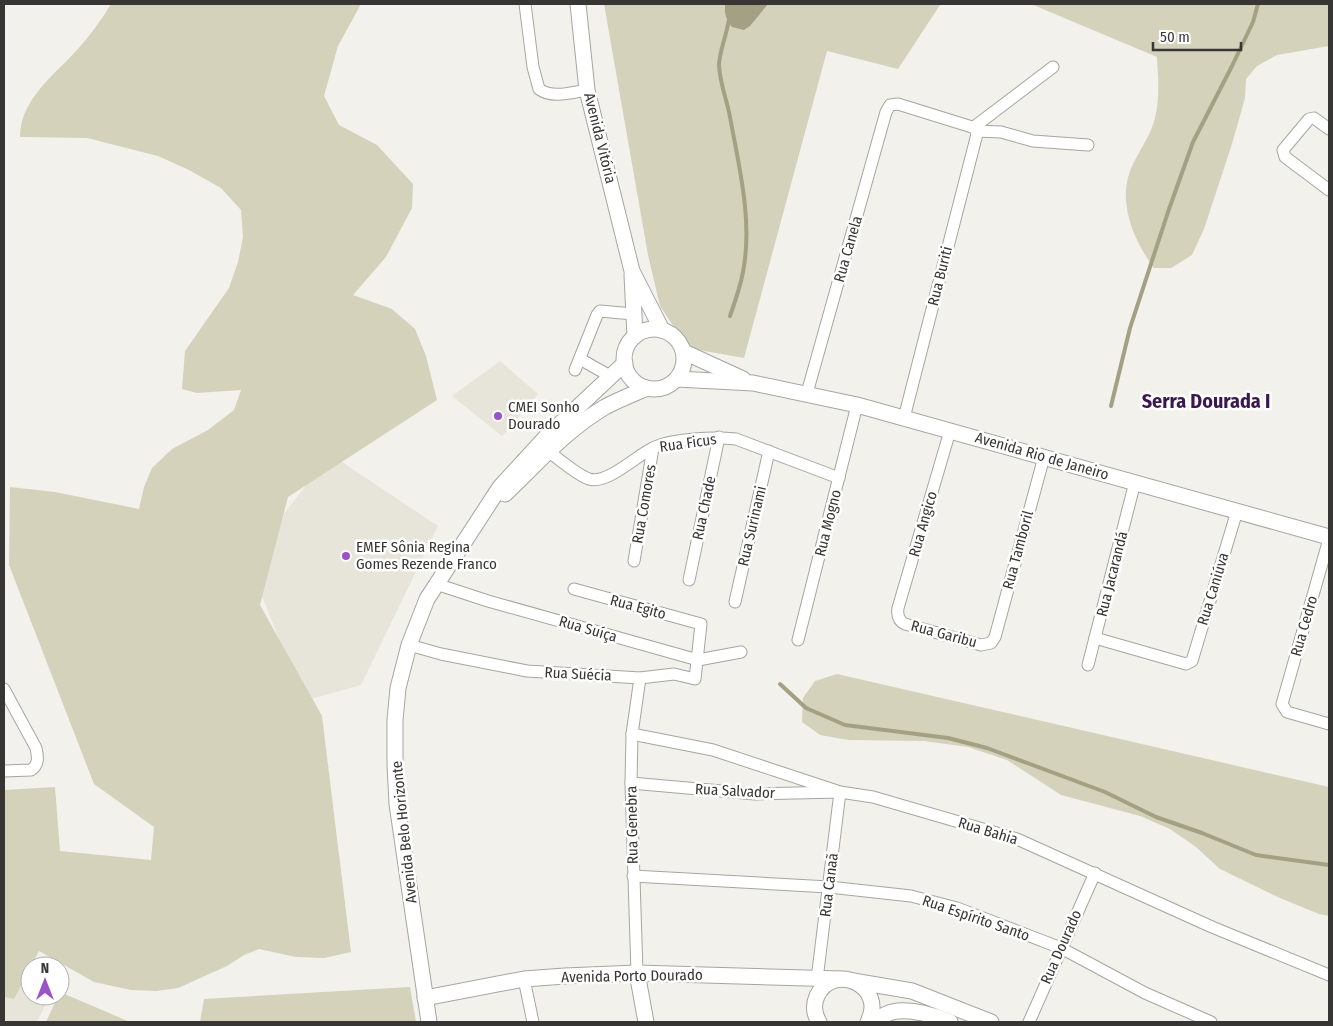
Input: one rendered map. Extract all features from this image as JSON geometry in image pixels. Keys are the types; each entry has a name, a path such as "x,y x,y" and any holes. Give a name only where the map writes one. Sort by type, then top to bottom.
{"street":[{"path":"525,4 533,67 539,89 546,94 587,90"},
{"name":"Avenida Vitória","path":"578,4 587,90 632,270 635,336"},
{"path":"976,130 1053,67"},
{"name":"Rua Canela","path":"807,393 886,112 890,105 898,104 976,130"},
{"path":"1329,129 1314,118 1309,119 1283,150 1285,157 1329,190"},
{"path":"976,130 1001,132 1033,140 1088,145"},
{"name":"Rua Buriti","path":"904,418 976,130"},
{"name":"Avenida Vitória","path":"632,270 662,330"},
{"path":"575,370 600,311 634,314"},
{"path":"648,330 662,330 676,338 684,352 684,366 677,378 664,388 647,388 639,385 627,372 625,363 626,348 635,336 648,330"},
{"name":"Avenida Rio de Janeiro","path":"684,352 753,383"},
{"path":"580,359 610,376"},
{"name":"Avenida Belo Horizonte","path":"429,1022 397,804 394,720 398,688 409,645 427,599 500,486 516,467 625,363"},
{"name":"Avenida Rio de Janeiro","path":"677,378 753,383 857,405 1329,538"},
{"name":"Avenida Belo Horizonte","path":"484,513 548,451 579,426 605,408 647,388"},
{"name":"Rua Mogno","path":"798,640 857,405"},
{"name":"Rua Angico","path":"899,618 898,608 950,431"},
{"name":"Rua Ficus","path":"548,451 584,476 595,480 606,477 653,448 684,440 718,437 736,440 769,451 839,478"},
{"name":"Rua Chade","path":"689,580 718,437"},
{"name":"Rua Comores","path":"634,561 653,448"},
{"name":"Rua Surinami","path":"735,602 769,451"},
{"name":"Rua Tamboril","path":"991,643 996,632 1044,457"},
{"name":"Rua Jacarandá","path":"1088,665 1135,482"},
{"name":"Rua Caniúva","path":"1095,638 1186,664 1192,661 1237,511"},
{"name":"Rua Cedro","path":"1329,538 1282,704 1287,712 1329,724"},
{"name":"Rua Suíça","path":"436,584 488,601 698,660 741,652"},
{"name":"Rua Egito","path":"574,589 701,624"},
{"name":"Rua Garibu","path":"899,618 905,624 981,645 991,643"},
{"name":"Rua Suécia","path":"409,645 460,658 527,671 640,678 674,674 695,679 701,624"},
{"name":"Rua Genebra","path":"637,974 632,876 631,783 632,734 640,678"},
{"path":"4,689 36,748 38,756 37,764 32,770 4,772"},
{"name":"Rua Bahia","path":"632,734 713,750 840,792 873,797 1017,839 1212,927 1329,975"},
{"name":"Rua Salvador","path":"631,783 755,794 840,792"},
{"name":"Rua Canaã","path":"817,978 840,792"},
{"name":"Rua Dourado","path":"1029,1022 1095,873"},
{"name":"Rua Espírito Santo","path":"632,876 829,887 911,896 957,908 1061,948 1145,993 1211,1022"},
{"path":"637,974 646,1022"},
{"name":"Avenida Porto Dourado","path":"425,998 524,979 565,976 637,974 817,978 847,980 912,991 991,1022"},
{"path":"524,979 533,1022"},
{"path":"819,1022 815,1013 815,1006 820,992 831,982 847,980 865,989 869,995 872,1010 869,1022"},
{"path":"869,1022 892,1012 910,1011 936,1016 950,1022"}],"shaded area":[{"path":"111,4 361,4 338,46 324,96 339,125 377,145 413,184 412,208 386,257 353,295 392,309 415,329 426,356 437,400 288,497 260,605 322,716 351,952 324,958 296,957 259,949 178,988 156,991 131,990 94,982 70,968 70,956 48,956 39,951 36,956 20,956 20,987 14,999 4,997 4,790 55,787 60,851 151,860 154,827 94,784 9,565 10,487 55,492 139,509 144,487 152,468 172,449 208,430 234,410 241,390 197,393 182,389 185,351 229,288 238,262 243,237 241,210 221,188 189,170 158,156 87,138 20,137 26,111 32,100 77,50"},
{"path":"604,4 725,4 724,10 766,6 768,4 946,4 940,5 898,69 827,51 744,358 688,348 660,306 648,255"},
{"path":"725,4 768,4 750,26 744,30 732,27 726,16"},
{"path":"1031,4 1329,4 1329,46 1277,55 1257,66 1246,79 1245,98 1232,144 1204,229 1192,255 1171,268 1154,268 1134,234 1127,209 1126,196 1130,171 1150,132 1157,110 1157,57"},
{"name":"CMEI Sonho Dourado","path":"500,361 538,394 502,436 452,396"},
{"name":"EMEF Sônia Regina Gomes Rezende Franco","path":"330,454 438,526 361,685 304,701 258,586 284,514"},
{"path":"837,674 1329,787 1329,916 1319,914 1280,898 1220,869 1196,847 1170,829 1140,816 1061,795 1007,760 968,747 924,741 848,740 820,735 802,722 803,698 815,681"},
{"path":"20,976 20,1006 45,1006 37,1022 4,1022 4,986"},
{"path":"410,987 416,1022 200,1022 204,999"},
{"path":"70,996 130,1022 46,1022 53,1006 70,1006"}],"waterway":[{"path":"1111,406 1130,328 1193,142 1253,22 1258,4"},
{"path":"729,19 719,70 741,175 746,214 746,253 739,289 730,316"},
{"path":"780,684 806,708 845,725 948,738 987,748 1105,792 1156,817 1256,855 1329,865"}],"place":[{"name":"CMEI Sonho Dourado","path":"498,416"},
{"name":"EMEF Sônia Regina Gomes Rezende Franco","path":"346,556"}],"district":[{"name":"Serra Dourada I","path":"1206,401"}]}
